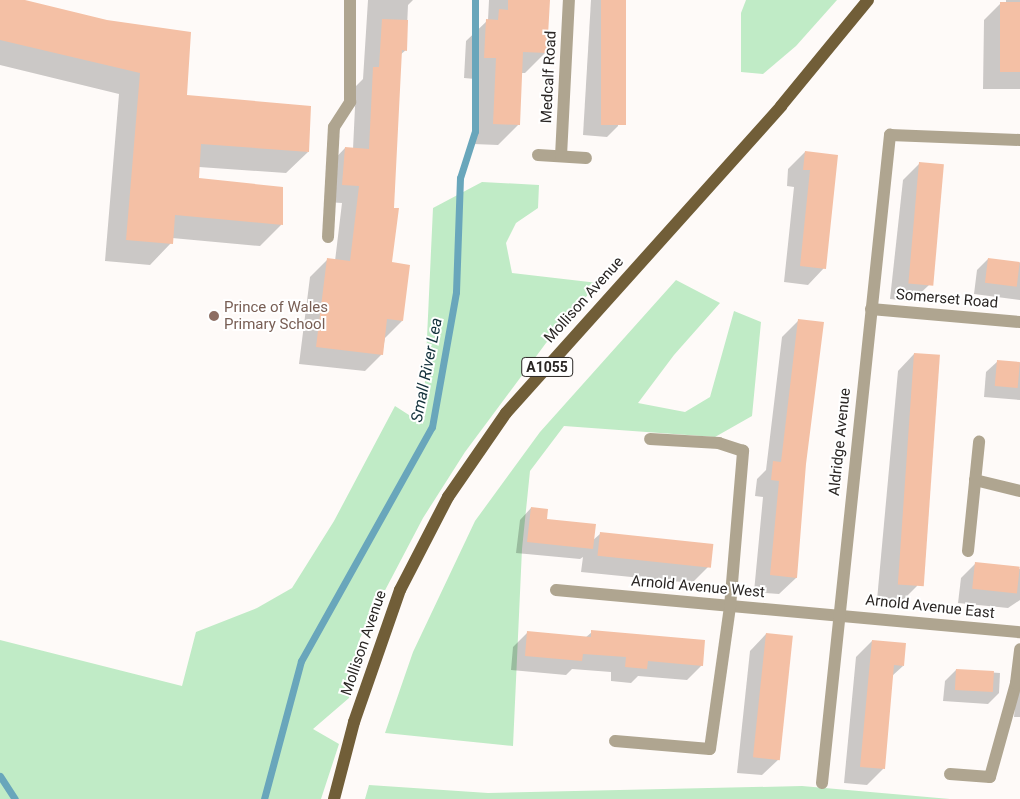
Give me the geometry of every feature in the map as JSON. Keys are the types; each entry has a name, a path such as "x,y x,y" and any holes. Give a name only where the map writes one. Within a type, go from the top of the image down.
{"main road":[{"name":"Mollison Avenue","path":"334,799 354,722 400,590 448,497 506,413 781,106 868,0"}],"street":[{"path":"328,236 334,127 350,102 349,0"},
{"name":"Medcalf Road","path":"561,156 569,0"},
{"name":"Aldridge Avenue","path":"822,783 837,615 890,135 1020,140"},
{"path":"538,155 586,158"},
{"name":"Somerset Road","path":"872,309 1020,322"},
{"path":"615,741 710,749 730,608 743,451 719,443 650,439"},
{"path":"968,551 979,442"},
{"path":"975,480 1020,491"},
{"name":"Arnold Avenue West","path":"556,590 730,608 837,615"},
{"name":"Arnold Avenue East","path":"837,615 1020,632"},
{"path":"950,774 990,777 1016,683 1020,649"}],"green space":[{"path":"746,0 837,0 796,46 763,74 741,72 741,13"},
{"path":"482,182 539,185 538,208 516,223 506,243 512,273 598,283 546,343 465,452 423,518 360,638 349,698 313,729 339,744 321,799 0,799 0,640 182,686 196,632 257,608 292,588 334,521 395,406 423,424 433,208"},
{"path":"676,280 720,303 674,355 638,403 685,412 710,397 734,311 761,322 752,416 715,437 564,426 530,471 522,549 513,746 385,733 413,652 475,521 540,432"},
{"path":"369,785 488,793 802,786 950,799 365,799"}],"building":[{"path":"0,0 25,0 107,20 191,32 187,95 311,106 309,152 201,144 199,178 283,187 283,225 175,215 173,244 126,240 140,73 0,40"},
{"path":"508,0 550,0 547,53 523,52 520,125 493,124 496,58 484,58 486,19 498,20 499,9 508,10"},
{"path":"601,0 626,0 626,125 601,125"},
{"path":"1000,2 1020,2 1020,72 1000,72"},
{"path":"382,19 408,20 407,51 402,50 394,208 399,208 392,262 410,265 403,321 387,319 383,355 316,347 327,258 350,261 359,186 342,185 345,147 369,149 373,67 379,67"},
{"path":"805,151 838,155 826,269 800,266 810,170 803,170"},
{"path":"919,162 944,164 933,286 908,284"},
{"path":"988,258 1020,262 1017,287 985,283"},
{"path":"798,319 824,322 806,464 797,578 770,575 779,481 771,480 773,461 781,462"},
{"path":"914,353 940,355 924,586 898,584"},
{"path":"997,360 1020,362 1018,388 995,386"},
{"path":"531,507 548,509 547,519 596,524 593,549 527,542"},
{"path":"600,532 713,544 711,568 597,556"},
{"path":"975,562 1020,567 1017,594 972,589"},
{"path":"591,630 705,640 703,666 648,661 647,669 625,667 626,657 583,654 582,661 525,656 527,631 591,637"},
{"path":"766,633 793,636 780,760 753,757"},
{"path":"872,640 906,643 904,666 894,665 885,769 860,767"},
{"path":"956,669 994,671 993,692 955,690"}],"waterway":[{"name":"Small River Lea","path":"264,799 301,661 432,427 456,292 460,178 475,131 475,0"},
{"path":"0,776 15,799"}],"place":[{"name":"Prince of Wales Primary School","path":"214,316"}]}
